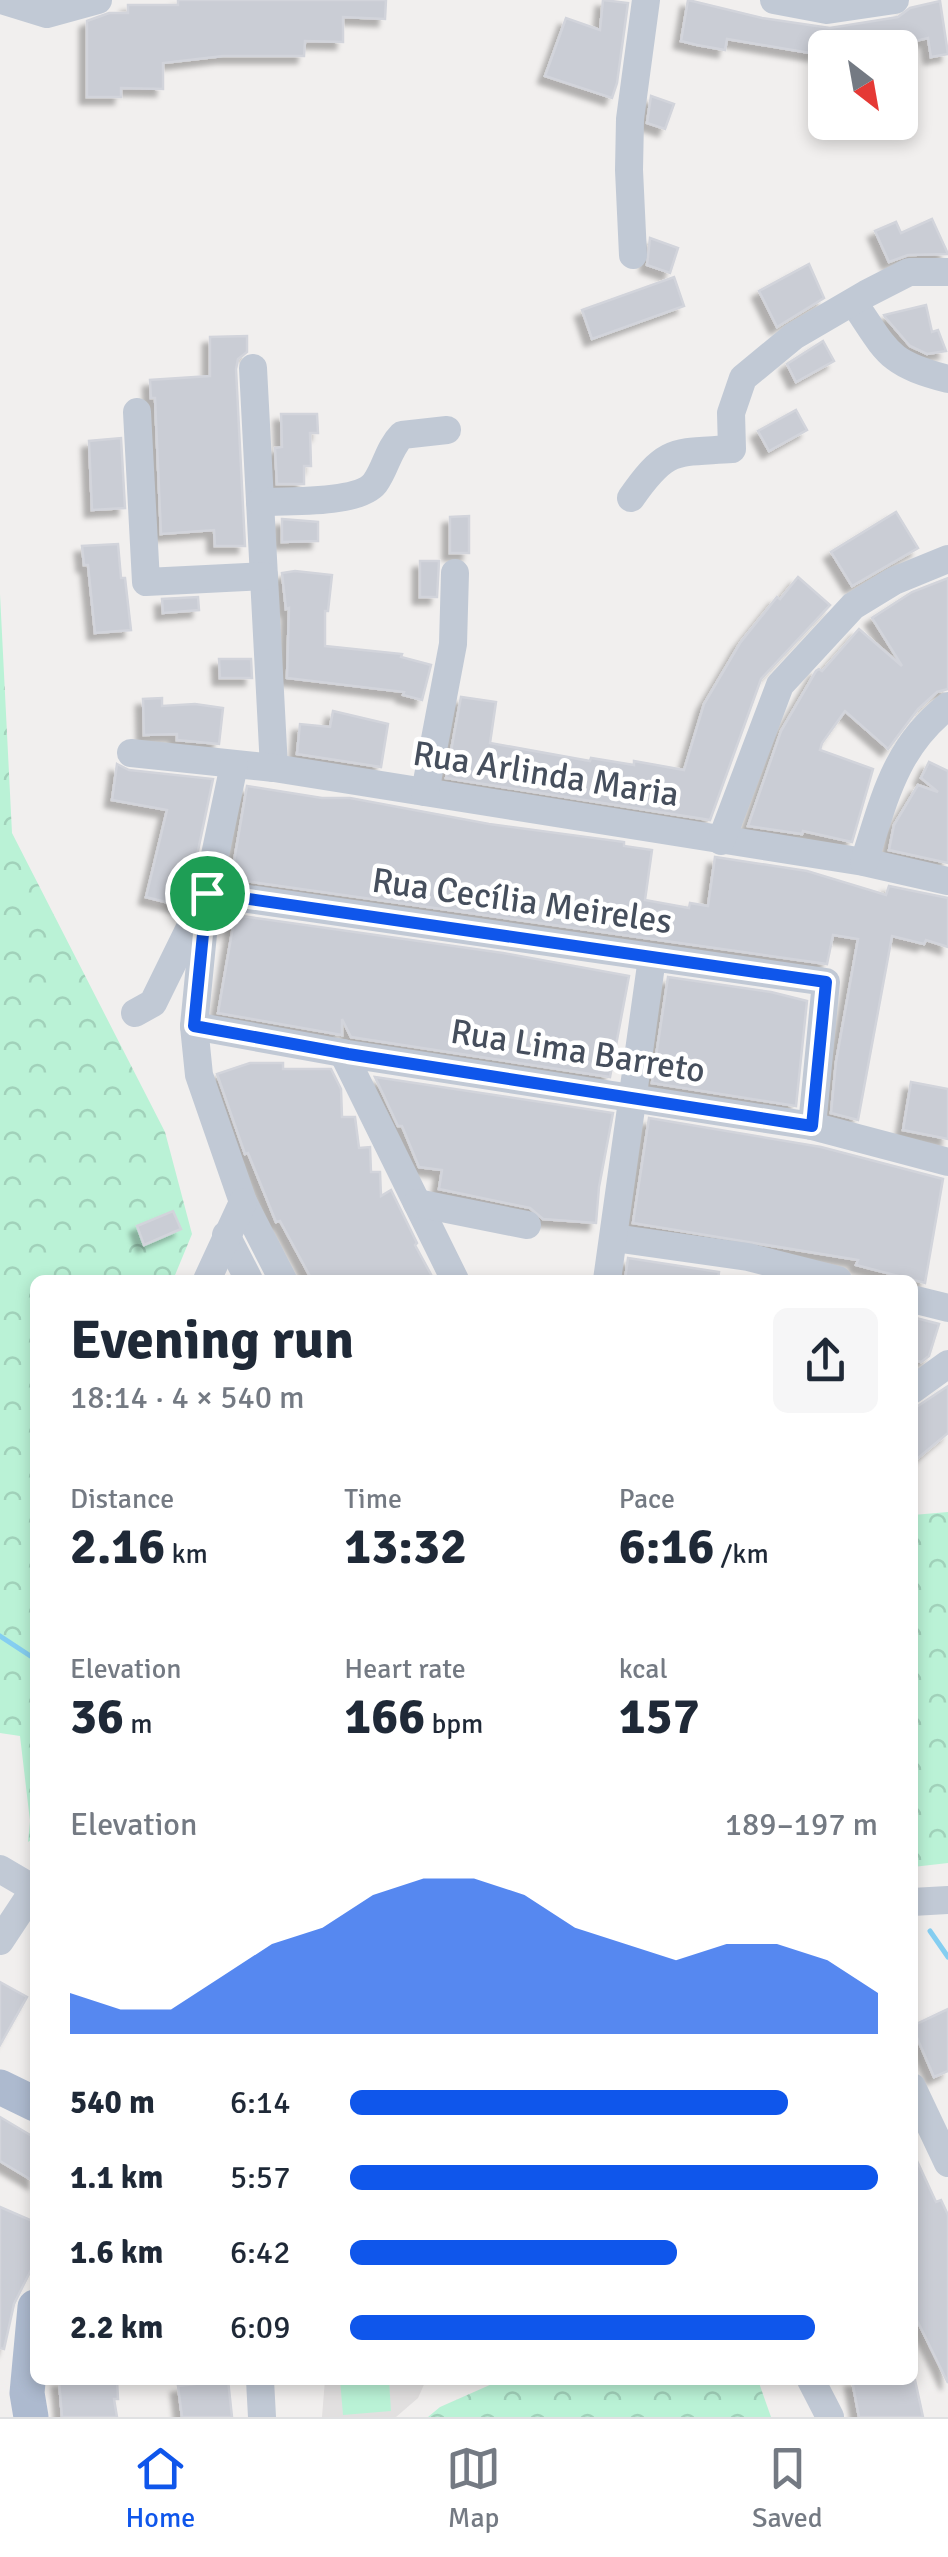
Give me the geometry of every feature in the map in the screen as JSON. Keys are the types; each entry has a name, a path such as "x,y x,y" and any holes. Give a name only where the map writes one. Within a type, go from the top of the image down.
{"main road":[{"path":"0,2086 30,2101"},
{"path":"30,2361 27,2393 31,2417"}],"street":[{"path":"1,0 48,14 98,0"},
{"path":"633,256 630,120 646,0"},
{"path":"774,0 828,10 895,0"},
{"path":"632,498 646,476 676,452 732,449 730,413 743,378 794,336 910,272 948,272"},
{"path":"854,304 895,360 910,369 948,379"},
{"path":"253,368 274,768"},
{"path":"137,412 146,582 264,576"},
{"path":"260,502 360,494 377,480 388,453 402,435 447,430"},
{"path":"721,841 780,685 853,606 894,581 948,559"},
{"path":"424,792 453,644 454,573"},
{"path":"864,862 894,771 914,738 948,706"},
{"name":"Rua Arlinda Maria","path":"131,753 274,768 864,862 948,882"},
{"path":"234,765 207,893 194,1026 200,1074 243,1202 280,1275"},
{"path":"135,1013 153,1002 207,893"},
{"name":"Rua Cecília Meireles","path":"207,893 826,982 812,1126"},
{"path":"608,1275 652,958"},
{"name":"Rua Lima Barreto","path":"194,1026 812,1126 948,1162"},
{"path":"343,1053 453,1275"},
{"path":"209,1275 243,1202"},
{"path":"417,1203 527,1225"},
{"path":"226,1235 246,1275"},
{"path":"614,1238 746,1268 800,1275"},
{"path":"918,1300 948,1308"},
{"path":"918,1386 948,1364"},
{"path":"0,1869 30,1886"},
{"path":"0,1941 30,1894"},
{"path":"918,1902 948,1900"},
{"path":"918,2100 948,2163"},
{"path":"260,2385 262,2417"},
{"path":"814,2385 830,2417"}],"shaded area":[{"path":"325,2385 424,2385 418,2398 396,2417 322,2417"}],"green space":[{"path":"0,594 12,833 165,1132 192,1234 175,1275 30,1275 30,1821 20,1736 0,1733"},
{"path":"948,1512 948,1863 918,1866 918,1515"},
{"path":"340,2385 389,2385 391,2411 343,2415"},
{"path":"490,2385 760,2385 771,2417 428,2417 440,2407"}],"building":[{"path":"178,0 386,0 385,19 343,17 343,42 305,41 304,56 223,56 163,63 163,89 121,88 121,97 87,97 87,21 109,13 128,13 128,5 178,5"},
{"path":"603,0 628,3 612,98 545,76 566,18 600,30"},
{"path":"688,0 762,18 830,28 898,17 910,8 940,1 948,54 931,57 928,38 918,40 918,30 808,30 808,53 727,39 725,50 681,41"},
{"path":"651,96 674,104 665,129 647,123"},
{"path":"932,219 948,254 908,255 889,262 875,231 896,222 901,233"},
{"path":"650,238 678,248 670,273 647,265"},
{"path":"809,264 824,298 777,327 759,291"},
{"path":"674,277 684,306 592,339 582,310"},
{"path":"926,305 932,332 938,330 946,351 927,354 910,346 884,315"},
{"path":"247,336 247,352 238,359 236,369 245,546 215,546 214,530 161,534 155,398 151,398 150,380 210,376 210,337"},
{"path":"823,341 834,361 796,382 787,364"},
{"path":"796,410 807,430 769,451 758,431"},
{"path":"281,414 317,414 318,433 310,433 311,466 304,466 304,484 277,484 275,448 282,447"},
{"path":"121,438 125,508 92,510 89,441"},
{"path":"896,512 918,548 852,586 831,552"},
{"path":"469,516 469,553 450,553 450,517"},
{"path":"282,519 318,522 318,541 282,542"},
{"path":"118,544 131,630 95,633 88,565 84,565 82,546"},
{"path":"420,561 439,561 437,597 420,597"},
{"path":"282,573 332,575 325,611 325,646 402,654 401,657 431,665 422,700 403,695 404,692 287,678 289,608 286,609"},
{"path":"798,577 830,605 761,679 710,820 446,778 461,697 496,702 490,743 590,761 591,758 634,765 634,761 684,770 704,704 740,643"},
{"path":"948,578 948,689 937,692 918,709 888,749 845,711 822,743 820,750 873,769 852,842 803,831 802,834 748,826 781,731 816,671 822,671 859,629 902,666 872,618 912,592"},
{"path":"198,597 199,610 163,613 162,599"},
{"path":"219,659 251,659 252,678 220,678"},
{"path":"162,698 162,706 195,704 223,708 219,744 177,740 177,734 144,735 143,699"},
{"path":"333,711 388,724 381,767 297,754 300,724 330,727"},
{"path":"929,762 948,771 948,863 889,850 894,825 918,785 938,792 921,778"},
{"path":"117,764 129,770 213,779 195,865 192,864 181,906 146,897 167,810 112,800"},
{"path":"247,786 322,798 350,798 489,824 624,842 624,846 652,850 645,900 689,908 690,903 708,906 715,857 807,871 886,895 889,886 948,898 948,947 892,936 858,1120 831,1113 858,939 833,935 827,964 231,879"},
{"path":"235,915 503,953 629,976 610,1077 351,1037 342,1019 342,1035 218,1013"},
{"path":"668,977 807,1001 796,1106 652,1083"},
{"path":"250,1063 283,1063 283,1069 331,1069 341,1089 342,1117 355,1117 359,1148 370,1147 371,1172 380,1172 381,1196 391,1190 431,1275 309,1275 280,1221 276,1222 248,1153 245,1154 217,1074"},
{"path":"375,1077 613,1113 596,1223 543,1219 530,1208 439,1189 442,1170 419,1167"},
{"path":"911,1082 948,1089 948,1139 903,1130"},
{"path":"649,1118 821,1147 943,1179 925,1283 918,1281 918,1275 894,1275 856,1265 858,1260 633,1223"},
{"path":"173,1211 181,1229 144,1245 137,1226"},
{"path":"628,1258 719,1272 719,1275 626,1275"},
{"path":"918,1319 939,1324 929,1356 921,1362"},
{"path":"948,1386 948,1433 918,1458 918,1406"},
{"path":"0,1982 27,1997 0,2045"},
{"path":"948,2009 948,2071 934,2077 918,2040 918,2023"},
{"path":"0,2117 30,2135 30,2179 0,2161"},
{"path":"918,2163 936,2202 941,2200 948,2215 948,2383 918,2322"},
{"path":"0,2207 30,2220 30,2272 14,2304 4,2349 0,2348"},
{"path":"59,2385 117,2385 118,2399 114,2399 117,2417 62,2417"},
{"path":"229,2385 232,2417 182,2417 178,2386"},
{"path":"853,2385 916,2385 923,2417 859,2417"}],"waterway":[{"path":"0,1636 30,1656"},
{"path":"930,1931 948,1957"}],"route":[{"path":"207,893 826,982 812,1126 348,1054 194,1026 207,893"}]}
